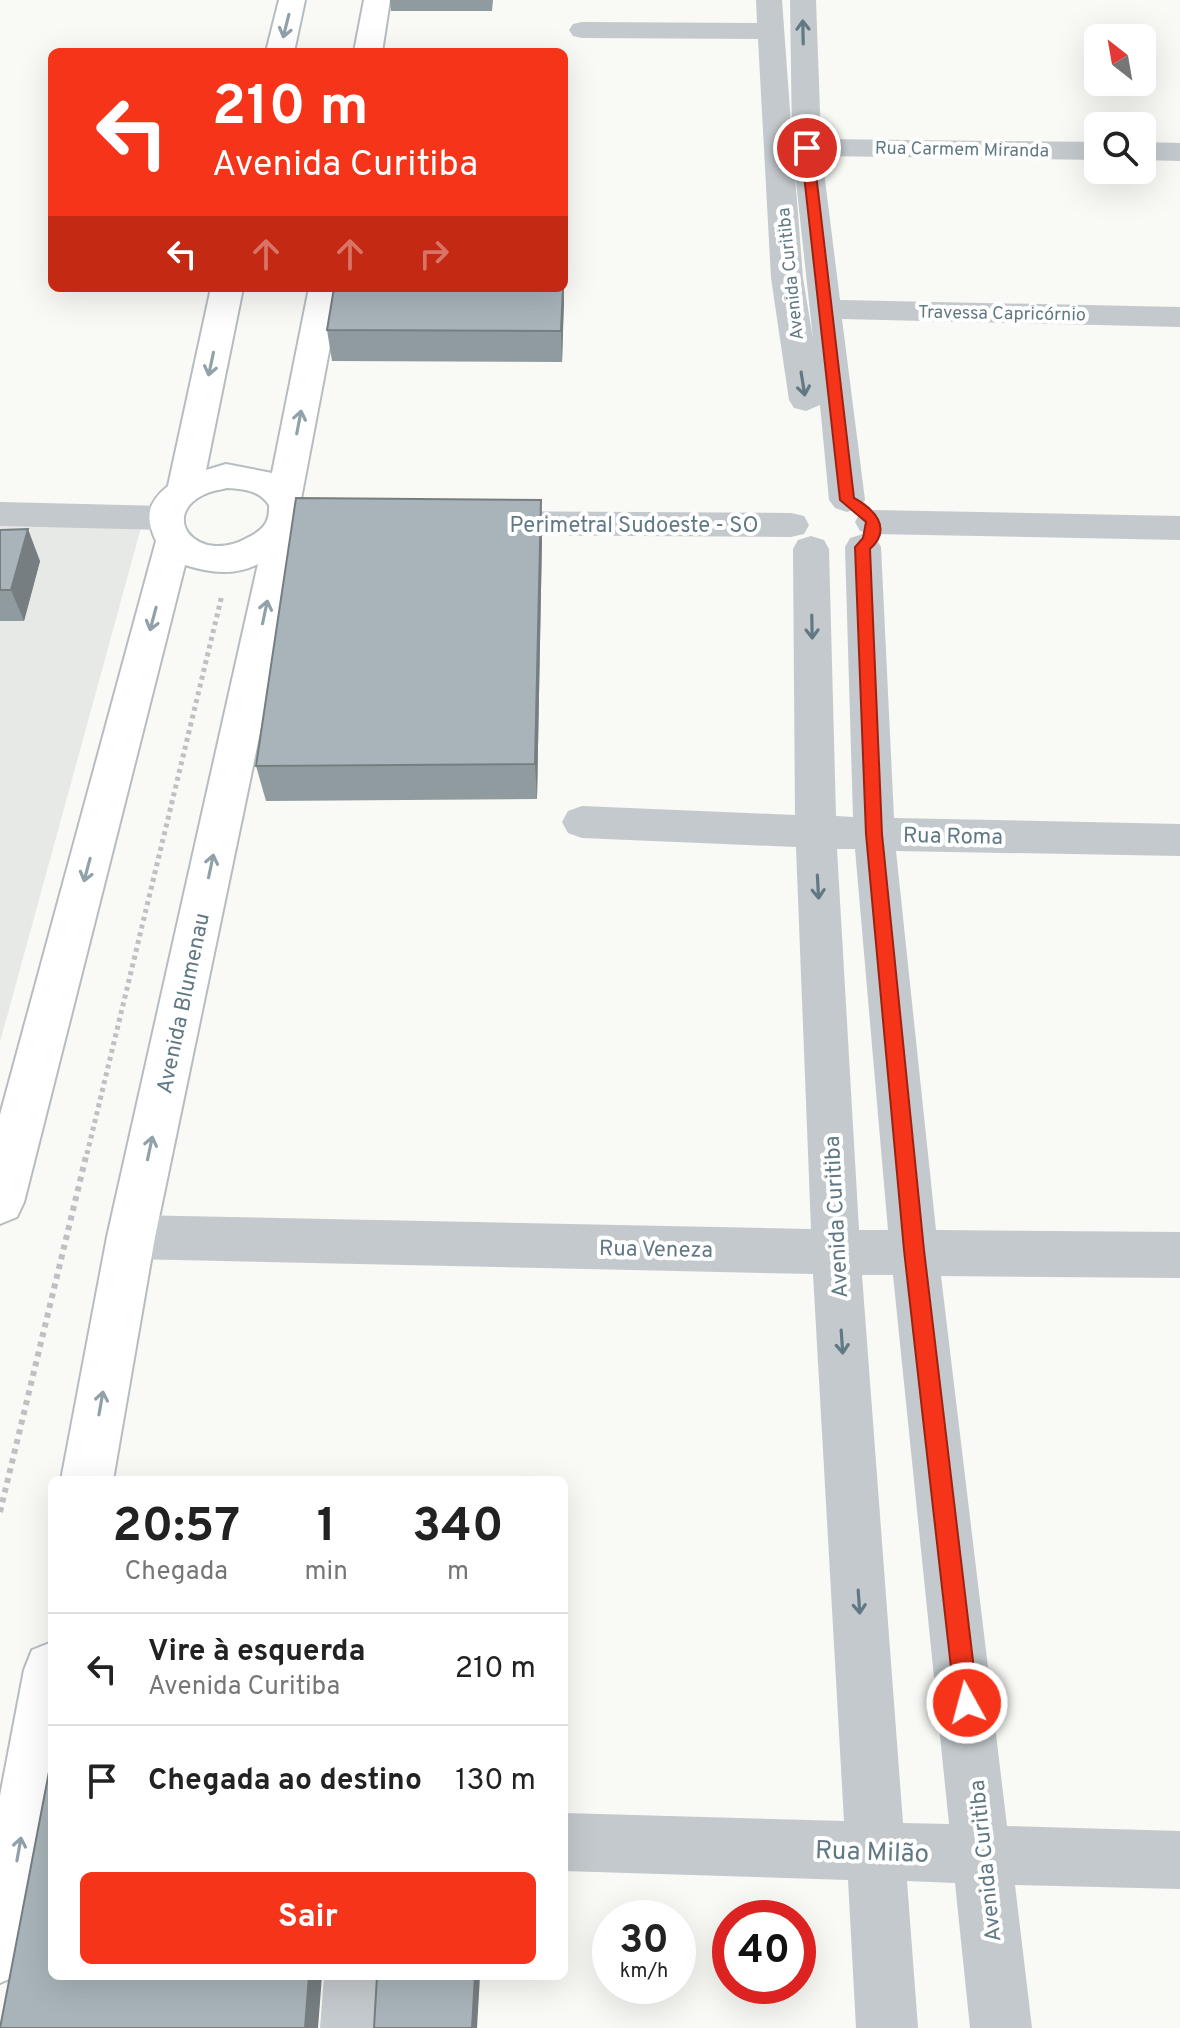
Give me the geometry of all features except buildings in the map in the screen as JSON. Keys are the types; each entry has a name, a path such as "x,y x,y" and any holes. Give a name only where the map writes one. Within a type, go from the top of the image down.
{"main road":[{"path":"281,48 292,0"},
{"path":"369,48 377,0"},
{"path":"185,490 226,292"},
{"name":"Avenida Blumenau","path":"88,1476 131,1237 293,517 324,292"},
{"path":"0,1202 11,1116 169,531 168,508 185,490 211,478 255,478 267,483 293,517 263,548 231,559 198,557 169,531"},
{"path":"0,1953 48,1692"}],"street":[{"name":"Avenida Curitiba","path":"769,0 773,75 793,147 824,309 851,517 874,834 914,1250 1001,2028"},
{"name":"Avenida Curitiba","path":"803,0 804,74 793,147 787,278 851,517"},
{"path":"582,30 771,31"},
{"path":"773,75 804,74"},
{"name":"Rua Carmem Miranda","path":"793,147 1084,151"},
{"path":"1156,151 1180,152"},
{"name":"Travessa Capricórnio","path":"824,309 1180,317"},
{"path":"801,537 799,507 851,517 1180,528"},
{"path":"0,514 169,531"},
{"name":"Perimetral Sudoeste - SO","path":"444,522 801,537 838,555 851,517"},
{"name":"Avenida Curitiba","path":"801,537 836,1252 887,2028"},
{"name":"Rua Roma","path":"582,822 874,834 1180,840"},
{"name":"Rua Veneza","path":"131,1237 836,1252 914,1250 1180,1255"},
{"name":"Rua Milão","path":"568,1842 1180,1860"},
{"path":"351,2028 354,1980"}],"path":[{"path":"0,1512 231,559"}],"shaded area":[{"path":"0,522 142,524 0,1042"}],"route":[{"path":"807,148 847,500 868,513 874,531 863,547 874,834 914,1250 967,1703"}]}
